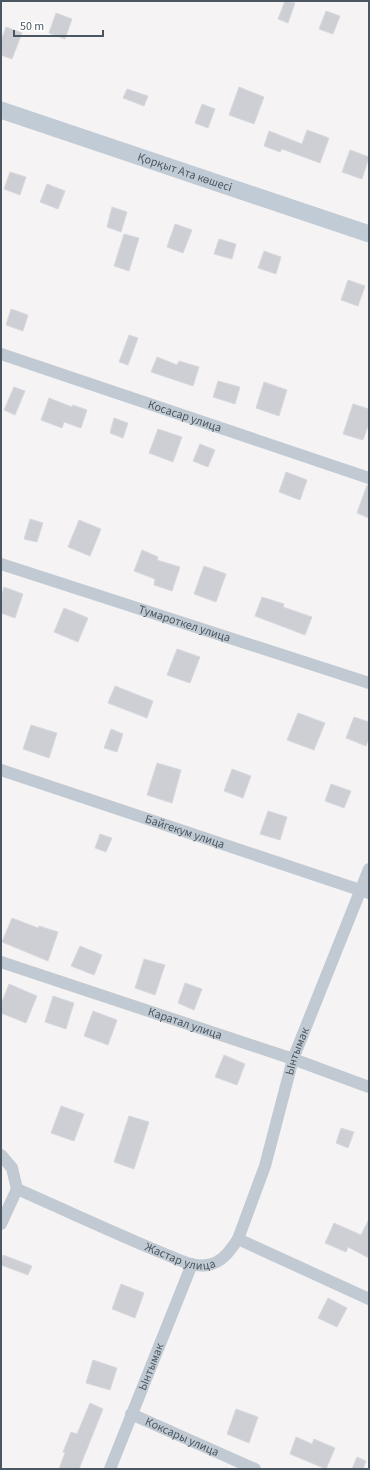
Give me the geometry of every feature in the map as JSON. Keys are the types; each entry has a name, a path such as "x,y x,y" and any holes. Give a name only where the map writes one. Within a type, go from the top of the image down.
{"main road":[{"name":"Қорқыт Ата көшесі","path":"1,110 369,234"}],"street":[{"name":"Косасар улица","path":"1,354 369,478"},
{"name":"Тумароткел улица","path":"1,564 369,683"},
{"name":"Байгекум улица","path":"1,770 365,891"},
{"name":"Ынтымак","path":"238,1239 265,1166 293,1059 365,891 369,869"},
{"name":"Каратал улица","path":"1,962 293,1059 369,1087"},
{"path":"1,1155 12,1168 17,1188 1,1224"},
{"name":"Жастар улица","path":"17,1188 136,1242 192,1264 206,1266 218,1262 228,1253 238,1239"},
{"path":"238,1239 369,1299"},
{"name":"Ынтымак","path":"110,1469 192,1264"},
{"name":"Коксары улица","path":"131,1414 255,1469"}],"building":[{"path":"285,1 295,3 288,23 278,19"},
{"path":"326,11 340,16 333,34 319,29"},
{"path":"56,13 72,19 65,39 49,33"},
{"path":"6,27 22,33 12,59 1,55 1,41"},
{"path":"239,87 264,97 254,124 229,115"},
{"path":"127,89 148,96 144,106 123,98"},
{"path":"202,104 215,109 208,128 195,123"},
{"path":"307,130 329,138 320,163 282,149 280,152 264,146 269,131 302,144"},
{"path":"350,150 369,157 362,179 342,172"},
{"path":"10,172 26,177 20,195 4,189"},
{"path":"47,184 65,191 58,209 40,202"},
{"path":"112,207 127,212 121,232 107,227"},
{"path":"175,224 192,230 183,253 167,247"},
{"path":"124,234 139,238 129,271 114,266"},
{"path":"219,239 236,244 232,259 214,254"},
{"path":"264,251 281,257 276,274 258,268"},
{"path":"348,280 365,286 358,306 341,300"},
{"path":"11,309 28,315 23,331 6,325"},
{"path":"129,335 138,338 128,365 119,362"},
{"path":"157,357 177,365 179,361 199,367 193,386 151,372"},
{"path":"218,381 240,387 235,404 213,397"},
{"path":"264,382 287,390 279,416 256,408"},
{"path":"14,387 25,391 15,415 4,410"},
{"path":"49,398 72,407 73,405 87,410 81,428 64,422 62,428 41,420"},
{"path":"353,404 369,409 369,423 363,440 343,434"},
{"path":"114,418 128,423 123,438 110,433"},
{"path":"158,429 182,437 173,462 149,453"},
{"path":"200,444 215,450 208,467 193,461"},
{"path":"286,472 307,480 300,500 279,492"},
{"path":"367,485 369,485 369,518 357,513"},
{"path":"30,519 43,523 37,542 24,539"},
{"path":"79,520 101,529 90,556 68,547"},
{"path":"142,550 158,557 157,560 180,567 172,591 154,585 155,579 134,571"},
{"path":"204,566 226,574 216,602 194,594"},
{"path":"4,587 23,594 15,618 1,613 1,597"},
{"path":"262,597 284,604 283,607 312,617 305,635 255,616"},
{"path":"64,608 88,618 78,642 54,632"},
{"path":"177,649 200,657 190,683 167,675"},
{"path":"115,686 153,701 147,718 108,703"},
{"path":"298,713 325,723 314,750 287,740"},
{"path":"354,717 369,722 369,738 366,746 346,738"},
{"path":"31,725 57,733 49,758 23,749"},
{"path":"111,729 123,734 117,752 104,748"},
{"path":"157,763 181,770 172,803 147,795"},
{"path":"232,769 251,776 243,798 224,791"},
{"path":"331,784 351,791 344,808 325,801"},
{"path":"268,811 287,817 280,840 260,834"},
{"path":"100,834 112,838 106,852 95,848"},
{"path":"12,918 38,928 39,926 58,932 48,961 2,942"},
{"path":"80,946 102,955 94,975 71,966"},
{"path":"144,959 165,965 155,995 135,988"},
{"path":"185,983 202,989 194,1010 178,1003"},
{"path":"9,984 37,996 26,1023 1,1013 1,1004"},
{"path":"53,996 74,1003 66,1029 45,1022"},
{"path":"93,1011 117,1020 108,1045 84,1036"},
{"path":"224,1055 245,1064 237,1085 215,1077"},
{"path":"61,1106 84,1114 74,1141 51,1133"},
{"path":"129,1116 149,1122 134,1169 114,1162"},
{"path":"341,1128 354,1132 348,1148 336,1143"},
{"path":"369,1219 369,1258 348,1247 346,1252 325,1243 334,1223 361,1235"},
{"path":"3,1255 32,1266 28,1275 1,1265"},
{"path":"121,1284 144,1293 135,1318 112,1309"},
{"path":"328,1298 347,1308 337,1327 318,1318"},
{"path":"93,1360 117,1368 110,1390 86,1383"},
{"path":"90,1403 103,1409 79,1469 59,1469 65,1453 63,1452 71,1432 77,1434"},
{"path":"236,1409 258,1417 249,1443 227,1434"},
{"path":"296,1437 312,1444 314,1439 335,1448 326,1469 290,1454"},
{"path":"357,1457 366,1461 363,1469 352,1469"}]}
